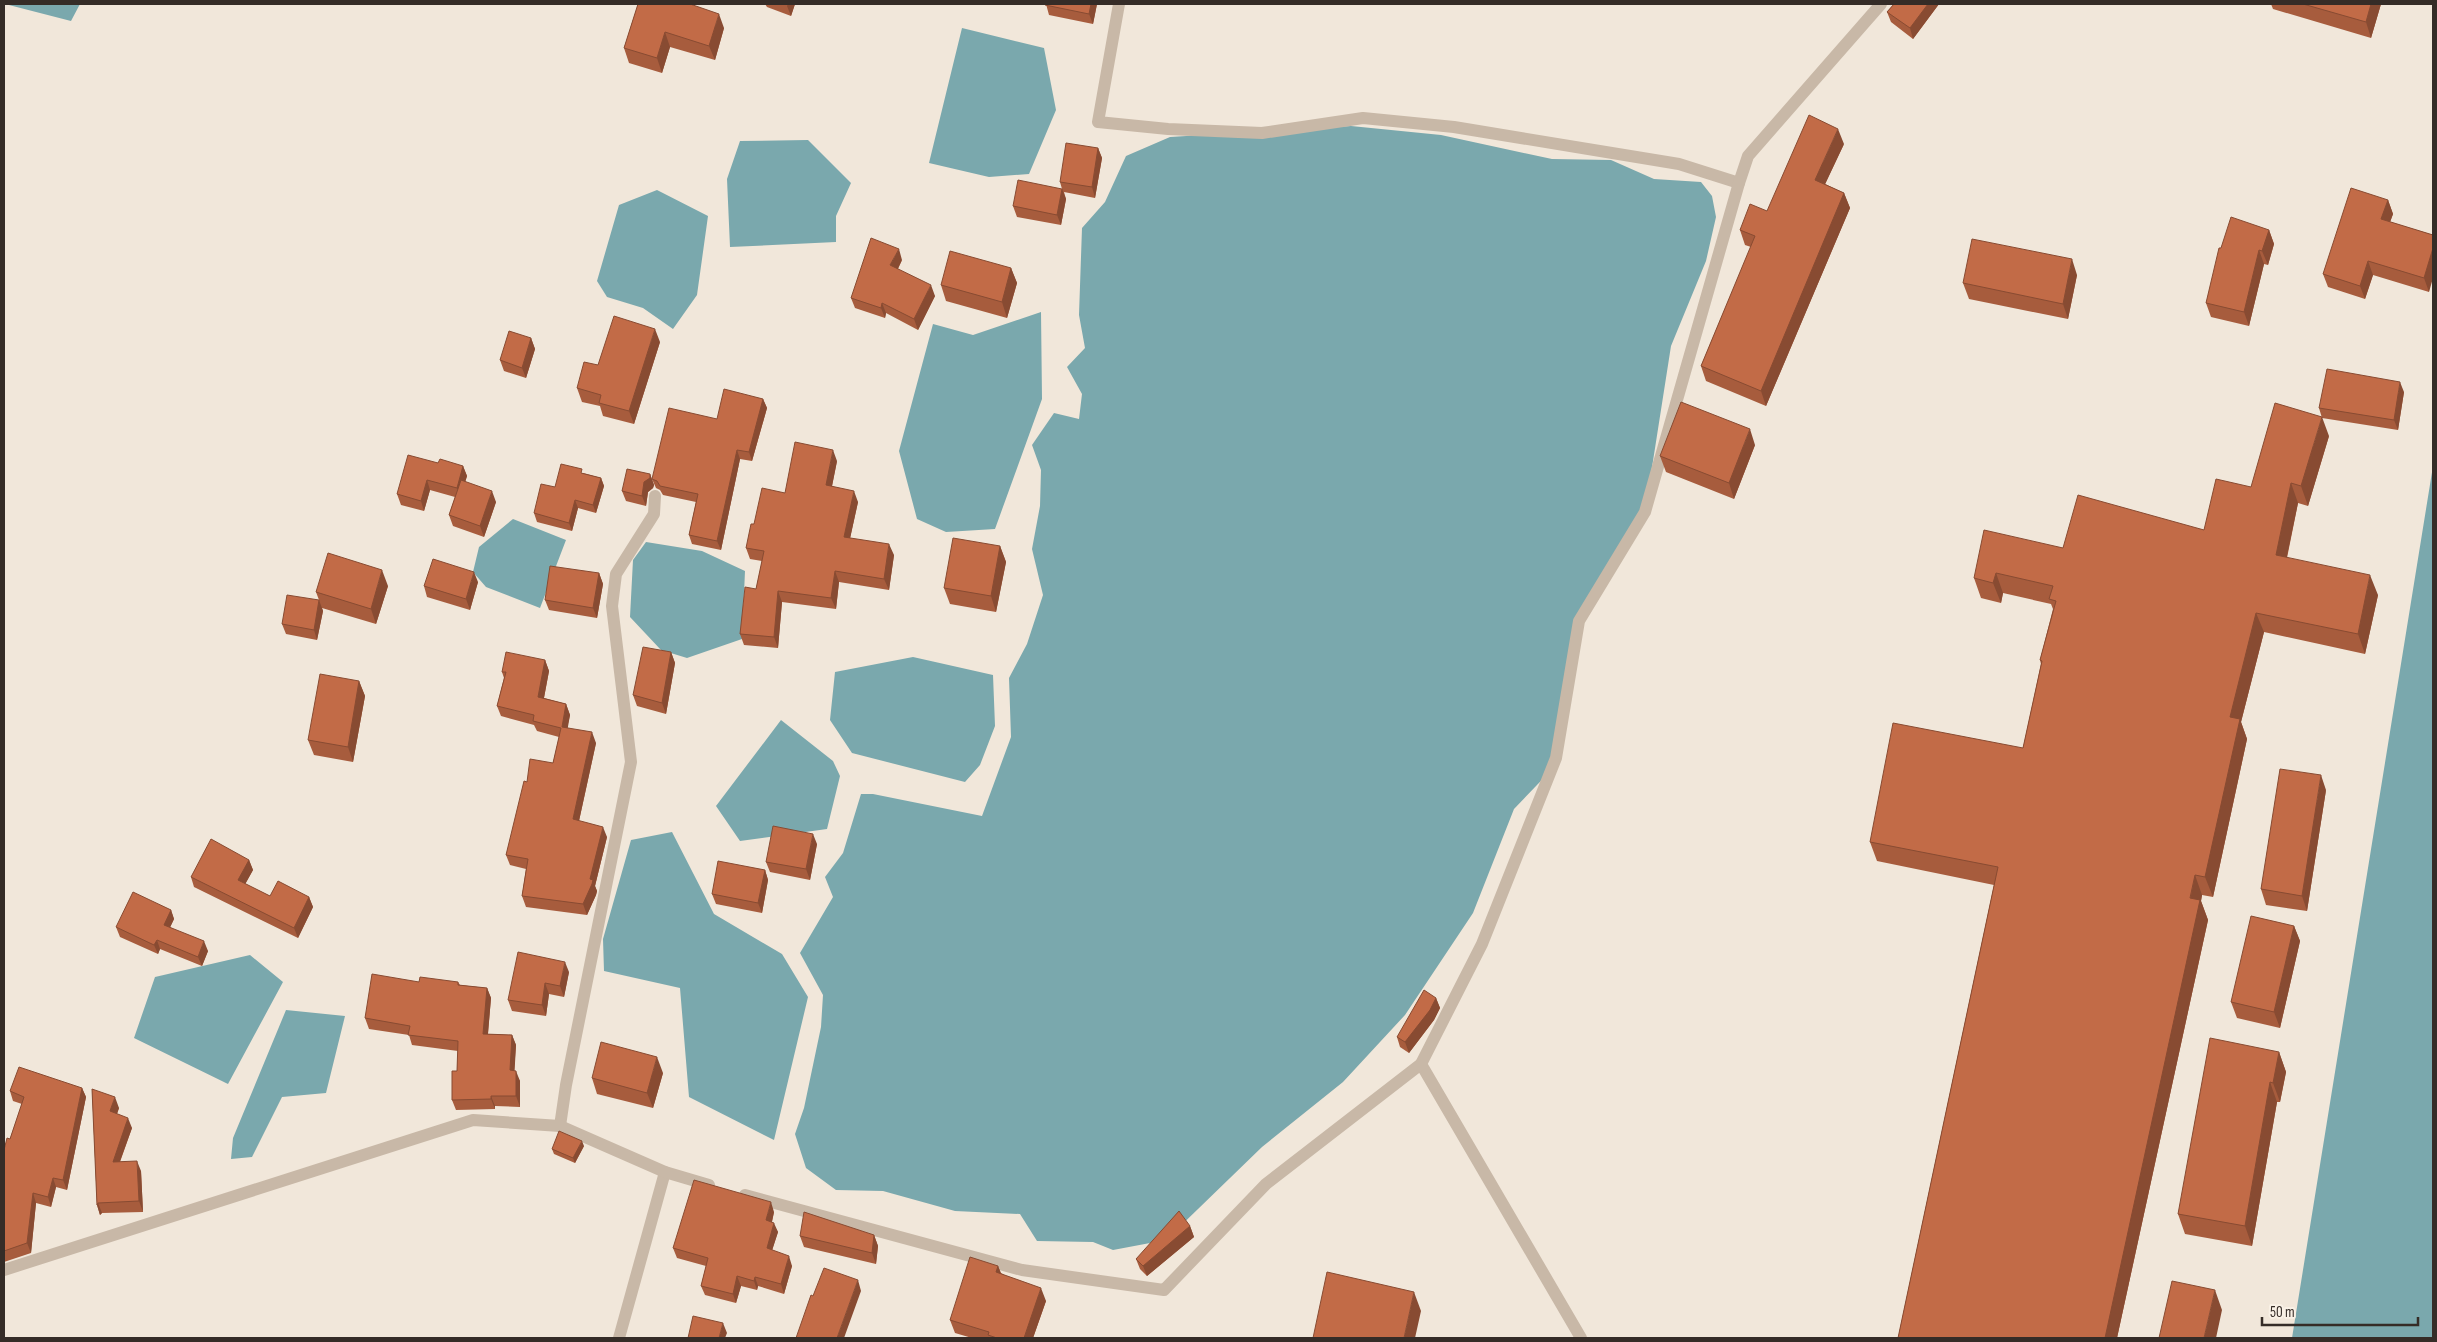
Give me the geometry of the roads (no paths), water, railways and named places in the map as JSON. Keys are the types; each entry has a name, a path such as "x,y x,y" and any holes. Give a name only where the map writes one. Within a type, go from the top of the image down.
{"street":[{"path":"1119,4 1098,122 1168,129 1262,133 1363,118 1454,127 1679,164 1739,183"},
{"path":"4,1270 473,1120 560,1126 665,1172 1022,1270 1164,1290 1266,1184 1421,1064 1482,944 1556,758 1579,621 1645,512 1748,156 1881,4"},
{"path":"560,1126 566,1085 631,762 612,606 616,574 654,514 655,496"},
{"path":"1421,1064 1582,1338"},
{"path":"619,1338 665,1172"}],"water":[{"path":"5,4 80,4 71,21"},
{"path":"962,28 1044,48 1056,110 1029,174 989,177 929,163"},
{"path":"1351,126 1441,135 1552,159 1611,160 1654,179 1701,182 1712,196 1716,217 1706,261 1671,346 1645,512 1573,628 1561,760 1514,809 1473,913 1405,1015 1343,1082 1262,1147 1166,1240 1113,1250 1093,1242 1037,1241 1020,1214 955,1211 883,1191 836,1190 806,1168 795,1134 804,1108 821,1027 823,995 800,953 833,897 825,877 843,853 861,794 873,794 982,816 1011,737 1009,678 1027,644 1043,595 1032,549 1040,506 1041,470 1032,445 1054,413 1079,419 1082,394 1067,367 1085,348 1079,315 1082,228 1105,202 1126,156 1170,137"},
{"path":"808,140 851,183 836,216 836,242 730,247 727,179 740,141"},
{"path":"657,190 708,216 697,295 673,329 643,308 607,297 597,281 619,205"},
{"path":"1041,312 1042,399 995,529 946,532 917,519 899,451 933,324 973,335"},
{"path":"2433,466 2433,1338 2292,1338"},
{"path":"513,519 566,540 540,608 486,587 473,572 479,547"},
{"path":"646,542 702,551 745,571 742,639 687,658 661,650 630,617 633,560"},
{"path":"913,657 993,675 995,726 980,765 965,782 852,753 830,720 835,672"},
{"path":"781,720 833,761 840,776 827,829 740,841 716,806"},
{"path":"672,832 714,914 782,954 808,997 774,1140 689,1097 680,988 604,971 603,939 631,840"},
{"path":"250,955 283,982 228,1084 134,1038 155,977"},
{"path":"286,1010 345,1016 326,1093 282,1097 252,1157 231,1159 233,1138"}]}
